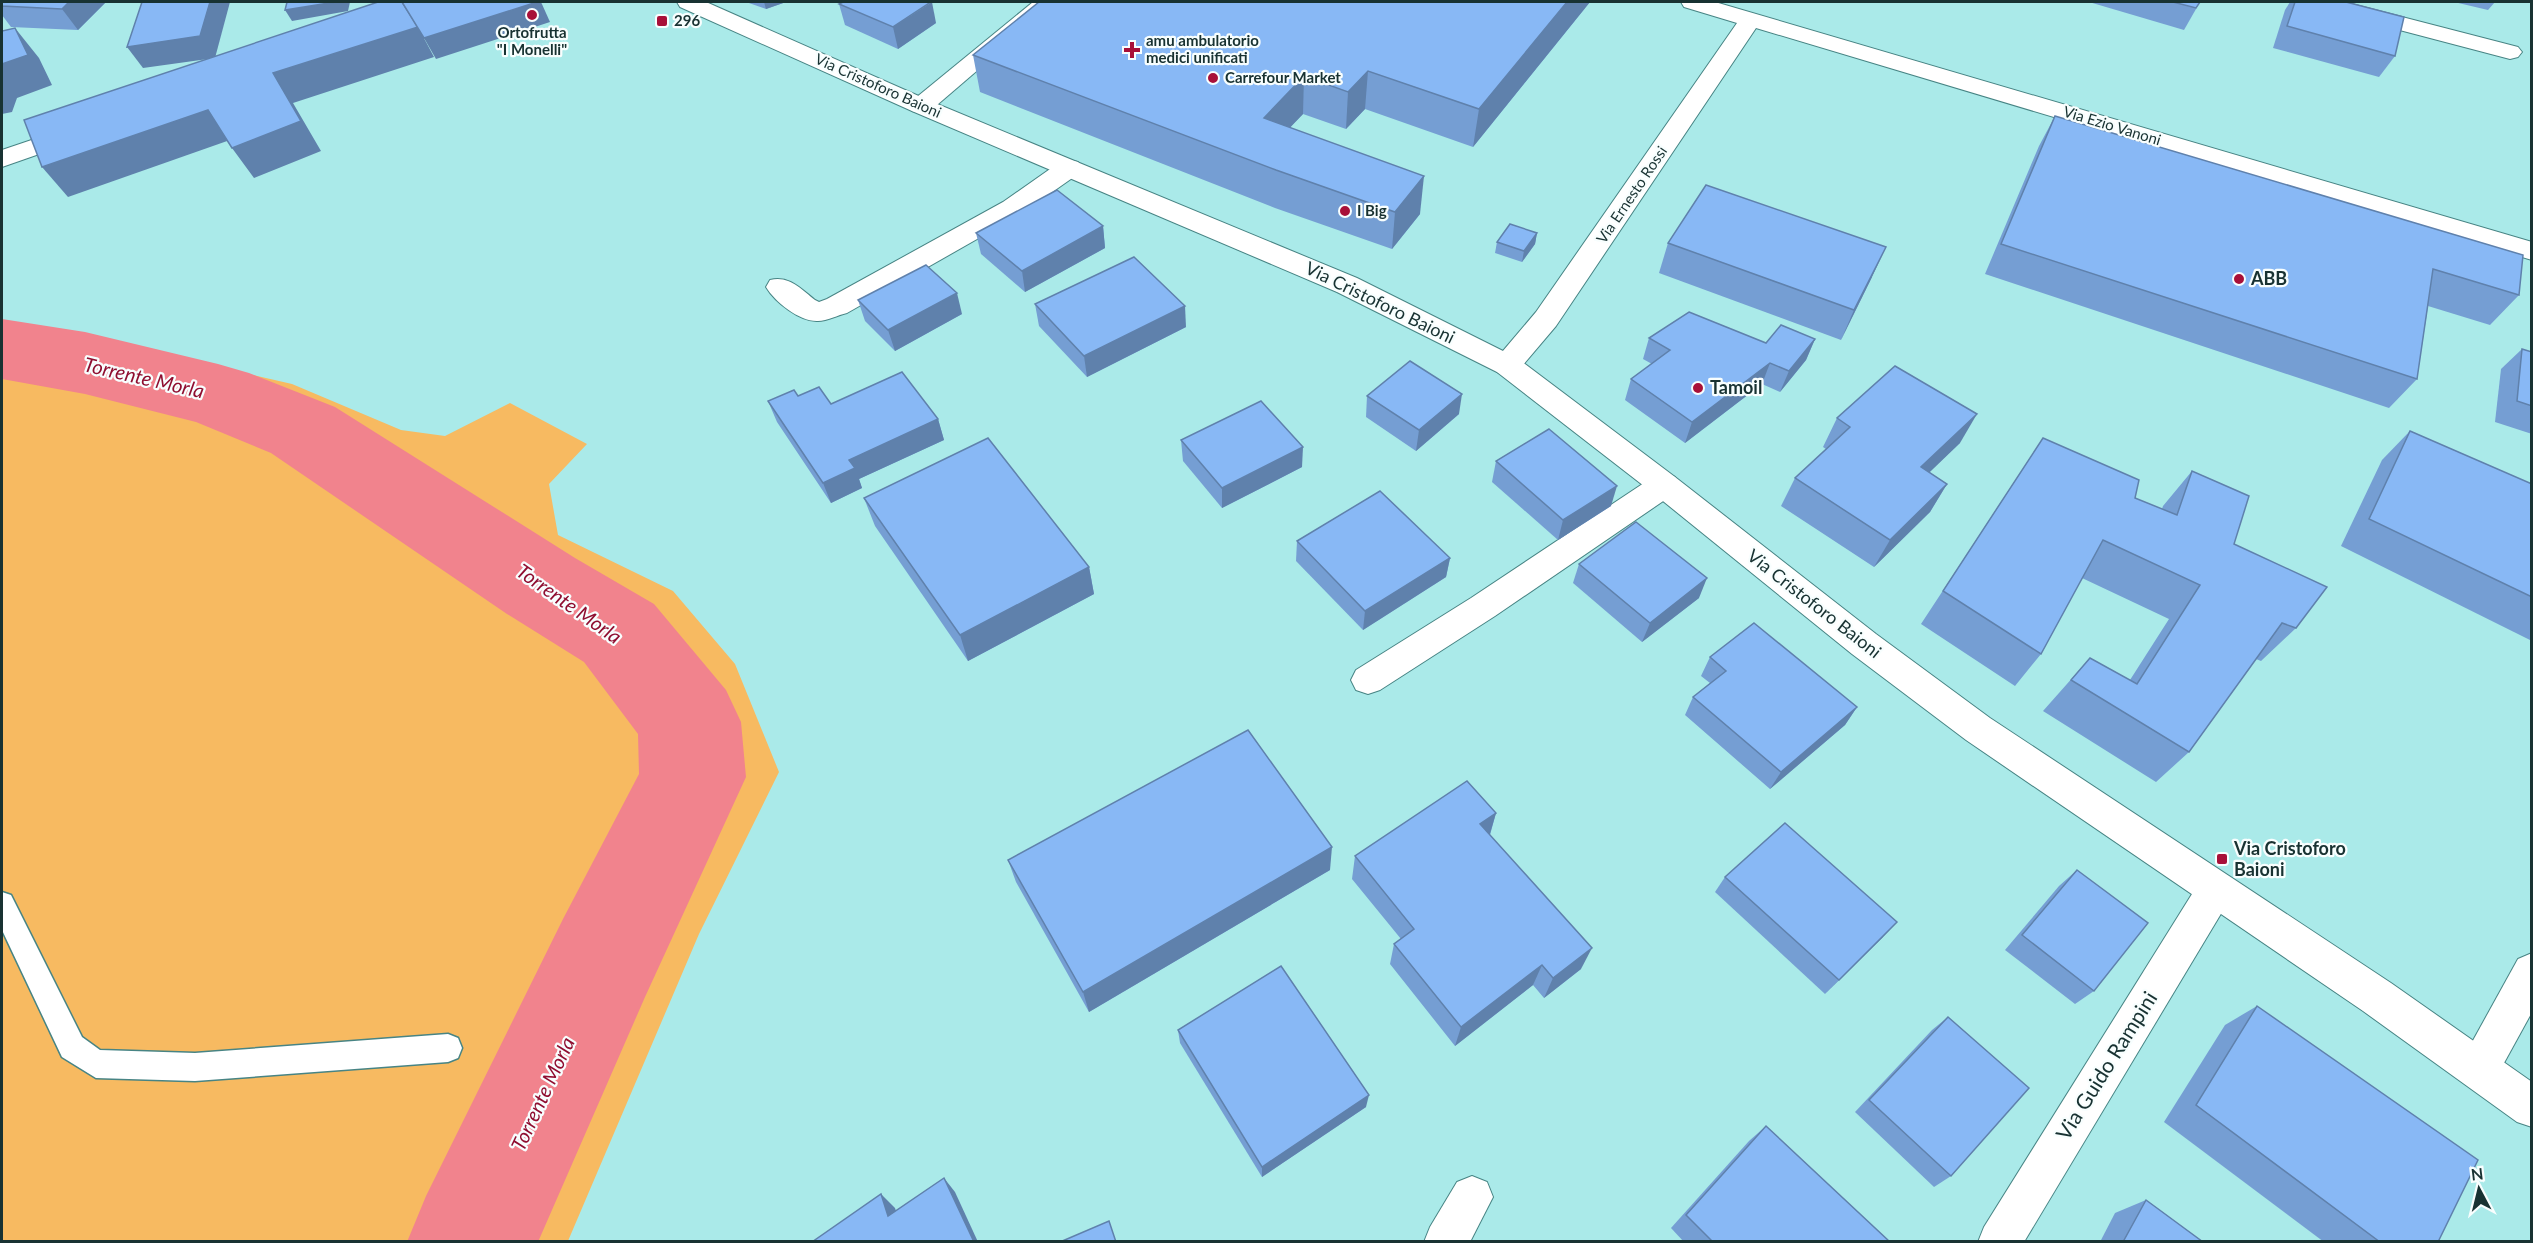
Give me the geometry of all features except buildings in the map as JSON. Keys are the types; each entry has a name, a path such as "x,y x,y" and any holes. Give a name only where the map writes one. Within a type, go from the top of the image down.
{"street":[{"name":"Via Cristoforo Baioni","path":"688,2 921,106 1347,285 1507,365 1664,485 1864,644 1978,729 2377,997 2532,1107"},
{"path":"921,106 1046,2"},
{"name":"Via Ezio Vanoni","path":"1692,2 2532,250"},
{"path":"2320,2 2510,52"},
{"name":"Via Ernesto Rossi","path":"1507,365 1546,319 1750,20"},
{"path":"2,159 102,124"},
{"path":"780,287 805,307 818,312 837,306 1012,208 1069,168"},
{"path":"1368,680 1483,608 1664,485"},
{"name":"Via Guido Rampini","path":"1999,1242 2215,890"},
{"path":"2479,1069 2532,972"},
{"path":"1445,1242 1472,1197"}],"lane":[{"path":"2,904 72,1047 96,1064 195,1067 448,1048"}],"shaded area":[{"path":"125,346 292,384 401,430 445,436 510,403 587,444 549,484 558,535 673,591 735,664 779,772 699,934 568,1241 2,1242 2,368 126,396"}],"waterway":[{"name":"Torrente Morla","path":"2,349 85,363 218,396 303,430 541,586 619,633 689,722 693,777 604,958 472,1242"}],"place":[{"name":"Ortofrutta \"I Monelli\"","path":"532,15"},
{"name":"296","path":"662,21"},
{"name":"amu ambulatorio medici unificati","path":"1132,50"},
{"name":"Carrefour Market","path":"1213,78"},
{"name":"I Big","path":"1345,211"},
{"name":"ABB","path":"2239,279"},
{"name":"Tamoil","path":"1698,388"},
{"name":"Via Cristoforo Baioni","path":"2222,859"}]}
